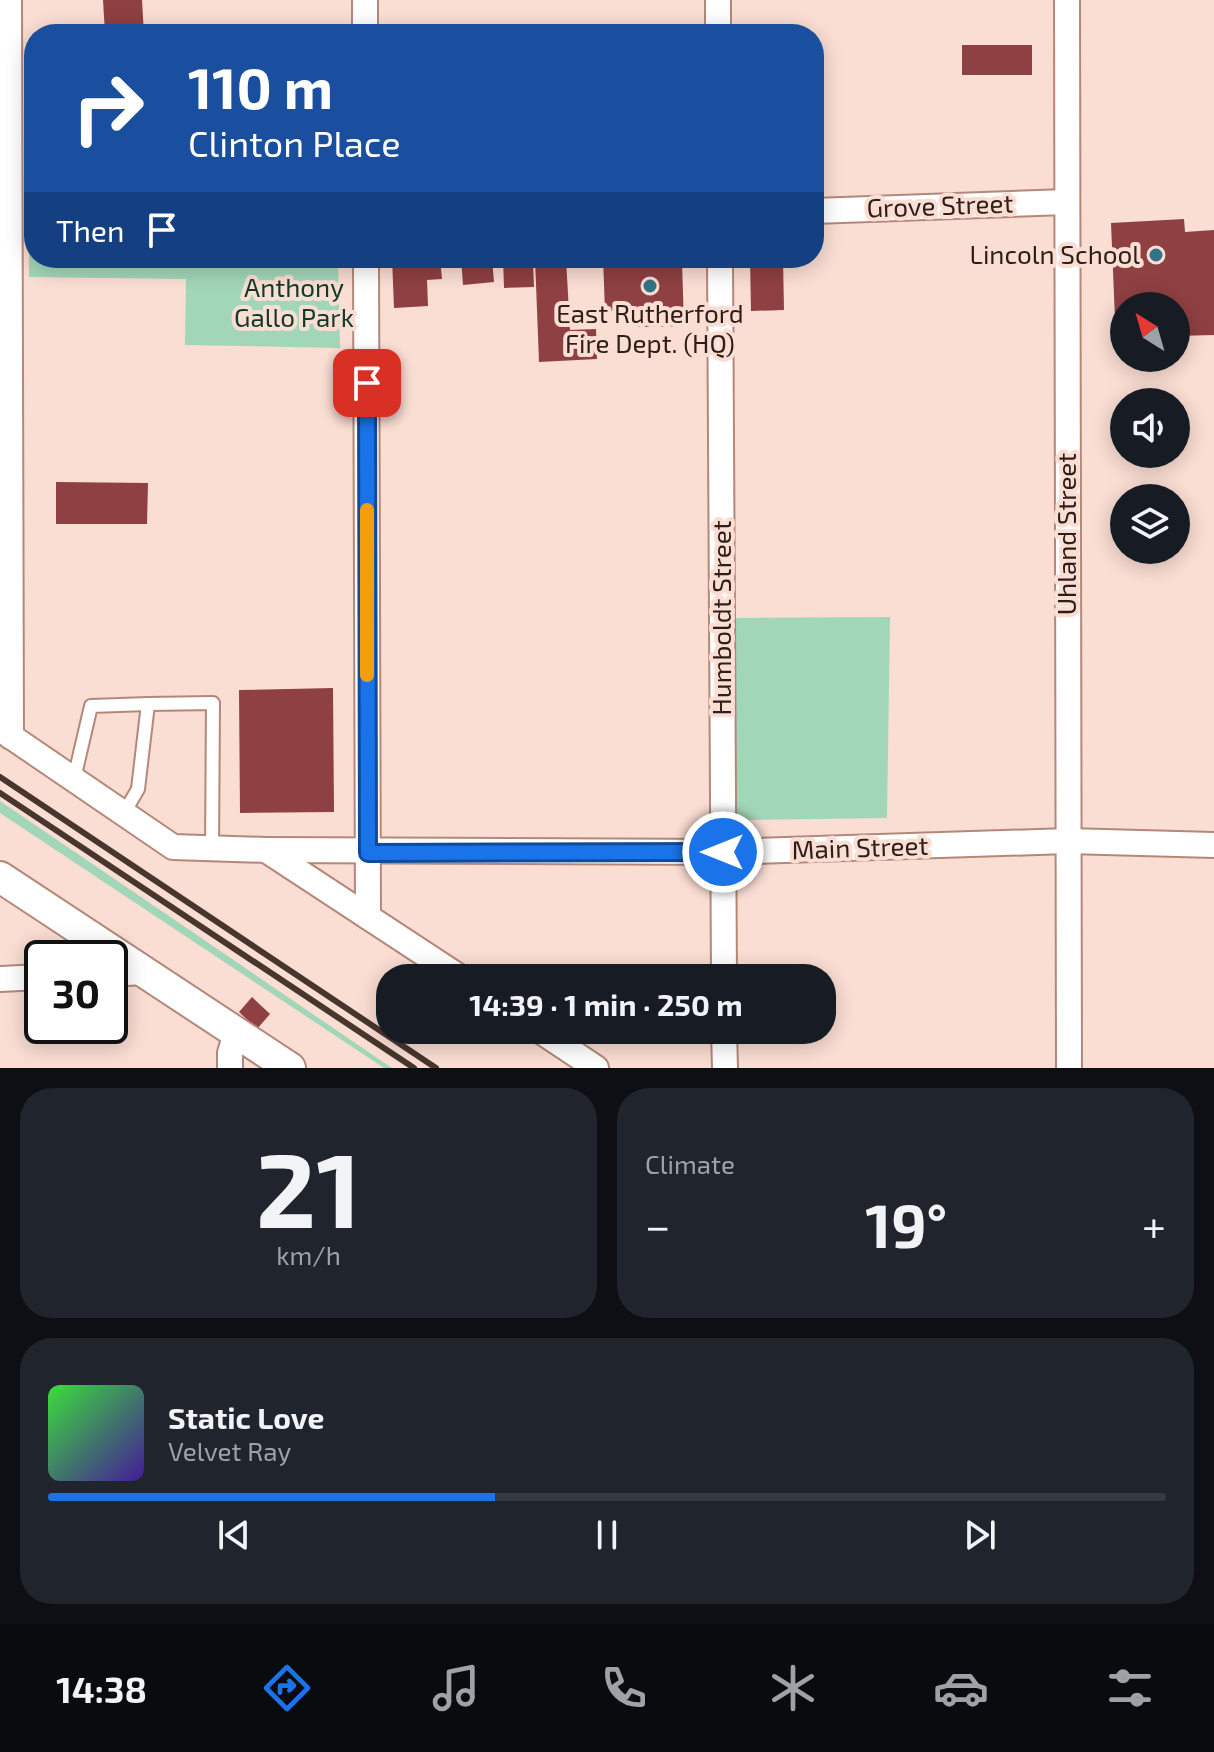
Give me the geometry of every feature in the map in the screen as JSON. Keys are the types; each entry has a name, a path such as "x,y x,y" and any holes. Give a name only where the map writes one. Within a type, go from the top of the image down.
{"street":[{"path":"365,0 365,24"},
{"path":"718,0 718,24"},
{"name":"Uhland Street","path":"1067,0 1069,1068"},
{"path":"6,16 15,225 6,733"},
{"name":"Grove Street","path":"824,211 1067,202"},
{"path":"366,268 368,917"},
{"name":"Humboldt Street","path":"720,268 724,964"},
{"name":"Main Street","path":"6,733 173,847 368,853 723,852 1068,841 1214,845"},
{"path":"266,850 440,964"},
{"path":"0,877 290,1068"},
{"path":"128,973 143,972"},
{"path":"0,979 24,978"},
{"path":"230,1068 230,1053 236,1033"},
{"path":"560,1044 596,1068"},
{"path":"724,1044 725,1068"}],"lane":[{"path":"74,780 91,706 213,703 212,848"},
{"path":"124,813 138,789 148,704"}],"green space":[{"name":"Anthony Gallo Park","path":"29,268 338,268 340,348 185,345 186,279 29,277"},
{"path":"890,617 887,818 736,820 736,618"},
{"path":"0,801 392,1068 384,1068 0,813"}],"building":[{"path":"103,0 142,0 143,24 104,24"},
{"path":"962,45 1032,45 1032,75 962,75"},
{"path":"1184,219 1185,232 1214,230 1214,335 1190,336 1190,292 1114,292 1111,223"},
{"path":"392,268 441,268 442,279 427,280 428,306 394,308"},
{"path":"462,268 493,268 494,282 463,285"},
{"path":"503,268 533,268 534,287 504,288"},
{"path":"535,268 567,268 570,330 596,329 597,359 539,362"},
{"path":"603,268 682,268 684,326 638,327 638,310 605,311"},
{"path":"750,268 783,268 784,310 751,311"},
{"path":"56,482 148,483 147,524 56,524"},
{"path":"333,688 334,812 240,813 239,690"},
{"path":"252,997 270,1014 257,1029 239,1012"}],"railway":[{"path":"0,777 436,1068"},
{"path":"0,793 414,1068"}],"slow traffic":[{"path":"367,510 367,675"}],"place":[{"name":"Lincoln School","path":"1156,255"},
{"name":"East Rutherford Fire Dept. (HQ)","path":"650,286"}],"route":[{"path":"367,383 368,853 723,852"}]}
